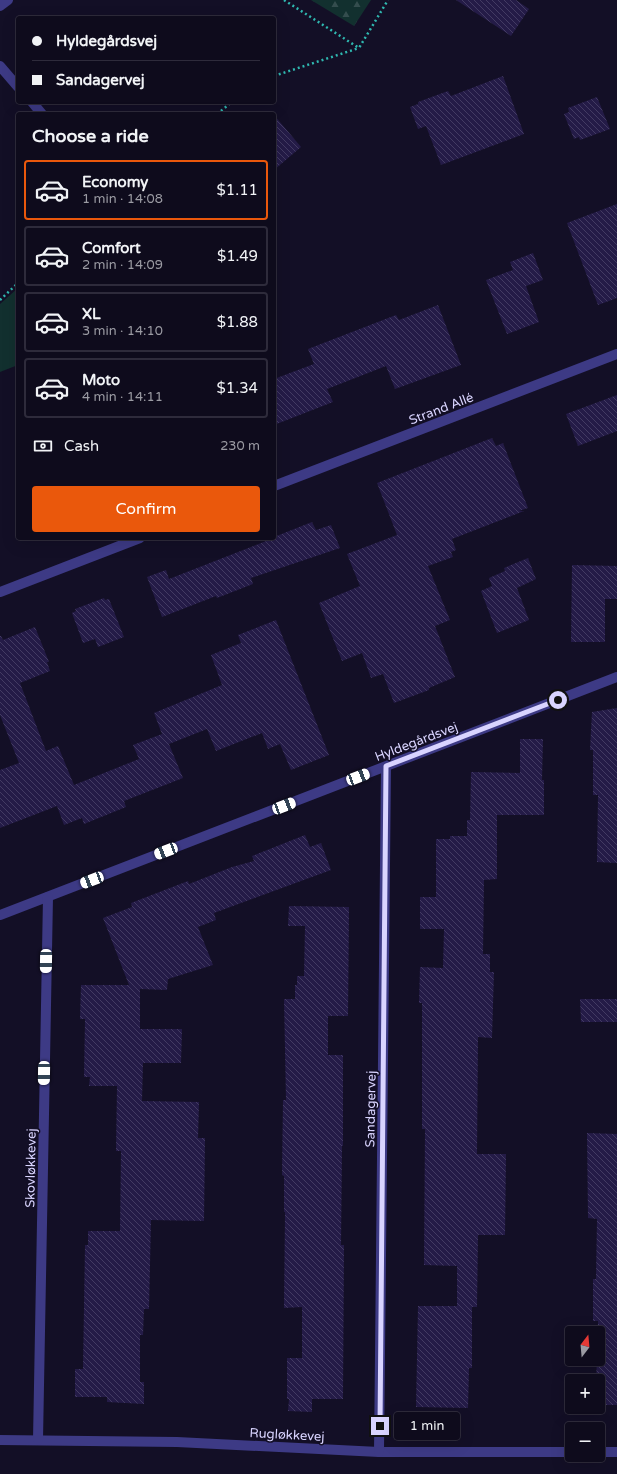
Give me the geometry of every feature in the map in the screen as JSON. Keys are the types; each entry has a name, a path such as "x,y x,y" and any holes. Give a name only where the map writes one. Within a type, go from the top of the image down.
{"street":[{"path":"0,6 8,0"},
{"path":"0,66 16,84"},
{"path":"34,104 40,112"},
{"name":"Strand Allé","path":"276,485 617,354"},
{"path":"0,592 135,540"},
{"name":"Hyldegårdsvej","path":"0,915 617,677"},
{"name":"Sandagervej","path":"379,1452 386,766"},
{"name":"Skovløkkevej","path":"38,1440 48,897"},
{"name":"Rugløkkevej","path":"0,1440 177,1442 379,1452 565,1452"},
{"path":"605,1452 617,1452"}],"path":[{"path":"284,0 359,48"},
{"path":"276,75 359,48 388,0"},
{"path":"220,112 230,104"},
{"path":"0,300 16,285"}],"green space":[{"path":"311,0 371,0 354,26"},
{"path":"16,290 16,366 0,372 0,304"}],"building":[{"path":"456,0 516,0 529,9 511,36"},
{"path":"503,76 524,134 441,165 426,126 418,129 410,107 418,104 418,102 448,91 451,96"},
{"path":"597,97 610,129 580,140 579,137 574,139 564,114 569,112 568,108"},
{"path":"276,117 301,147 276,168"},
{"path":"617,204 617,298 598,305 567,223"},
{"path":"533,253 543,280 526,286 539,322 507,334 486,280 513,270 510,262"},
{"path":"438,305 461,365 395,389 386,366 327,389 333,402 276,424 276,378 314,364 308,349 396,315 399,320"},
{"path":"617,395 617,431 578,446 566,414"},
{"path":"492,438 496,446 503,443 528,508 519,511 524,511 452,539 456,550 451,552 453,557 428,566 450,620 435,626 455,677 429,688 429,690 394,703 383,674 371,678 362,653 342,661 319,603 360,586 347,554 397,535 377,483"},
{"path":"312,522 316,530 331,525 340,548 251,578 253,584 217,598 216,596 162,617 147,577 166,570 169,579 269,540 276,540 276,536"},
{"path":"528,558 536,579 517,588 529,620 497,633 481,591 492,586 489,578 505,571 504,568"},
{"path":"572,565 617,566 617,599 605,599 605,642 571,642"},
{"path":"104,598 105,600 109,599 124,637 98,647 95,639 83,643 72,613 76,611 75,609"},
{"path":"276,620 329,755 291,770 280,744 268,749 262,733 216,751 207,729 169,744 183,778 124,801 126,807 84,824 82,818 64,825 57,806 0,828 0,770 19,763 0,715 0,636 3,640 35,627 49,662 47,662 50,671 20,683 46,751 58,746 74,785 139,759 133,745 162,734 154,713 222,685 211,655 241,643 238,635"},
{"path":"617,708 617,863 597,862 598,795 593,795 593,750 590,750 592,712"},
{"path":"520,739 543,739 542,780 544,780 544,815 497,815 497,879 484,880 483,954 490,954 490,972 494,972 492,1038 478,1037 477,1154 506,1154 505,1235 478,1235 477,1307 472,1307 472,1368 469,1368 468,1408 416,1407 418,1306 457,1306 457,1266 424,1265 425,1129 422,1129 422,1003 419,1003 420,967 443,968 444,929 420,929 420,897 436,897 436,839 450,839 450,836 467,836 467,820 470,820 471,772 520,773"},
{"path":"305,835 310,847 321,843 331,870 214,913 216,920 198,927 213,965 168,979 167,990 140,989 140,1029 182,1029 181,1063 143,1063 142,1101 199,1102 198,1138 205,1138 204,1221 151,1220 149,1309 144,1309 143,1335 140,1335 140,1382 144,1382 144,1404 107,1402 107,1397 75,1397 75,1369 83,1369 85,1245 88,1245 88,1231 120,1231 121,1151 116,1151 117,1086 89,1086 90,1077 84,1077 85,1019 80,1019 81,985 129,985 103,918 132,907 131,903 188,881 189,884 232,867 254,861 252,856"},
{"path":"289,906 349,907 348,1016 328,1016 328,1055 343,1055 341,1245 344,1245 343,1399 312,1399 312,1412 288,1411 289,1399 287,1399 287,1358 302,1358 302,1307 284,1308 285,1212 284,1176 282,1175 283,1100 286,1100 284,999 295,999 295,985 297,985 297,976 304,976 305,926 288,926"},
{"path":"580,999 617,999 617,1022 581,1022"},
{"path":"587,1133 617,1134 617,1405 605,1405 605,1374 596,1374 597,1366 605,1366 605,1326 598,1326 598,1321 593,1321 593,1279 596,1279 597,1219 588,1218"}],"route":[{"path":"380,1426 386,766 558,700"}]}
